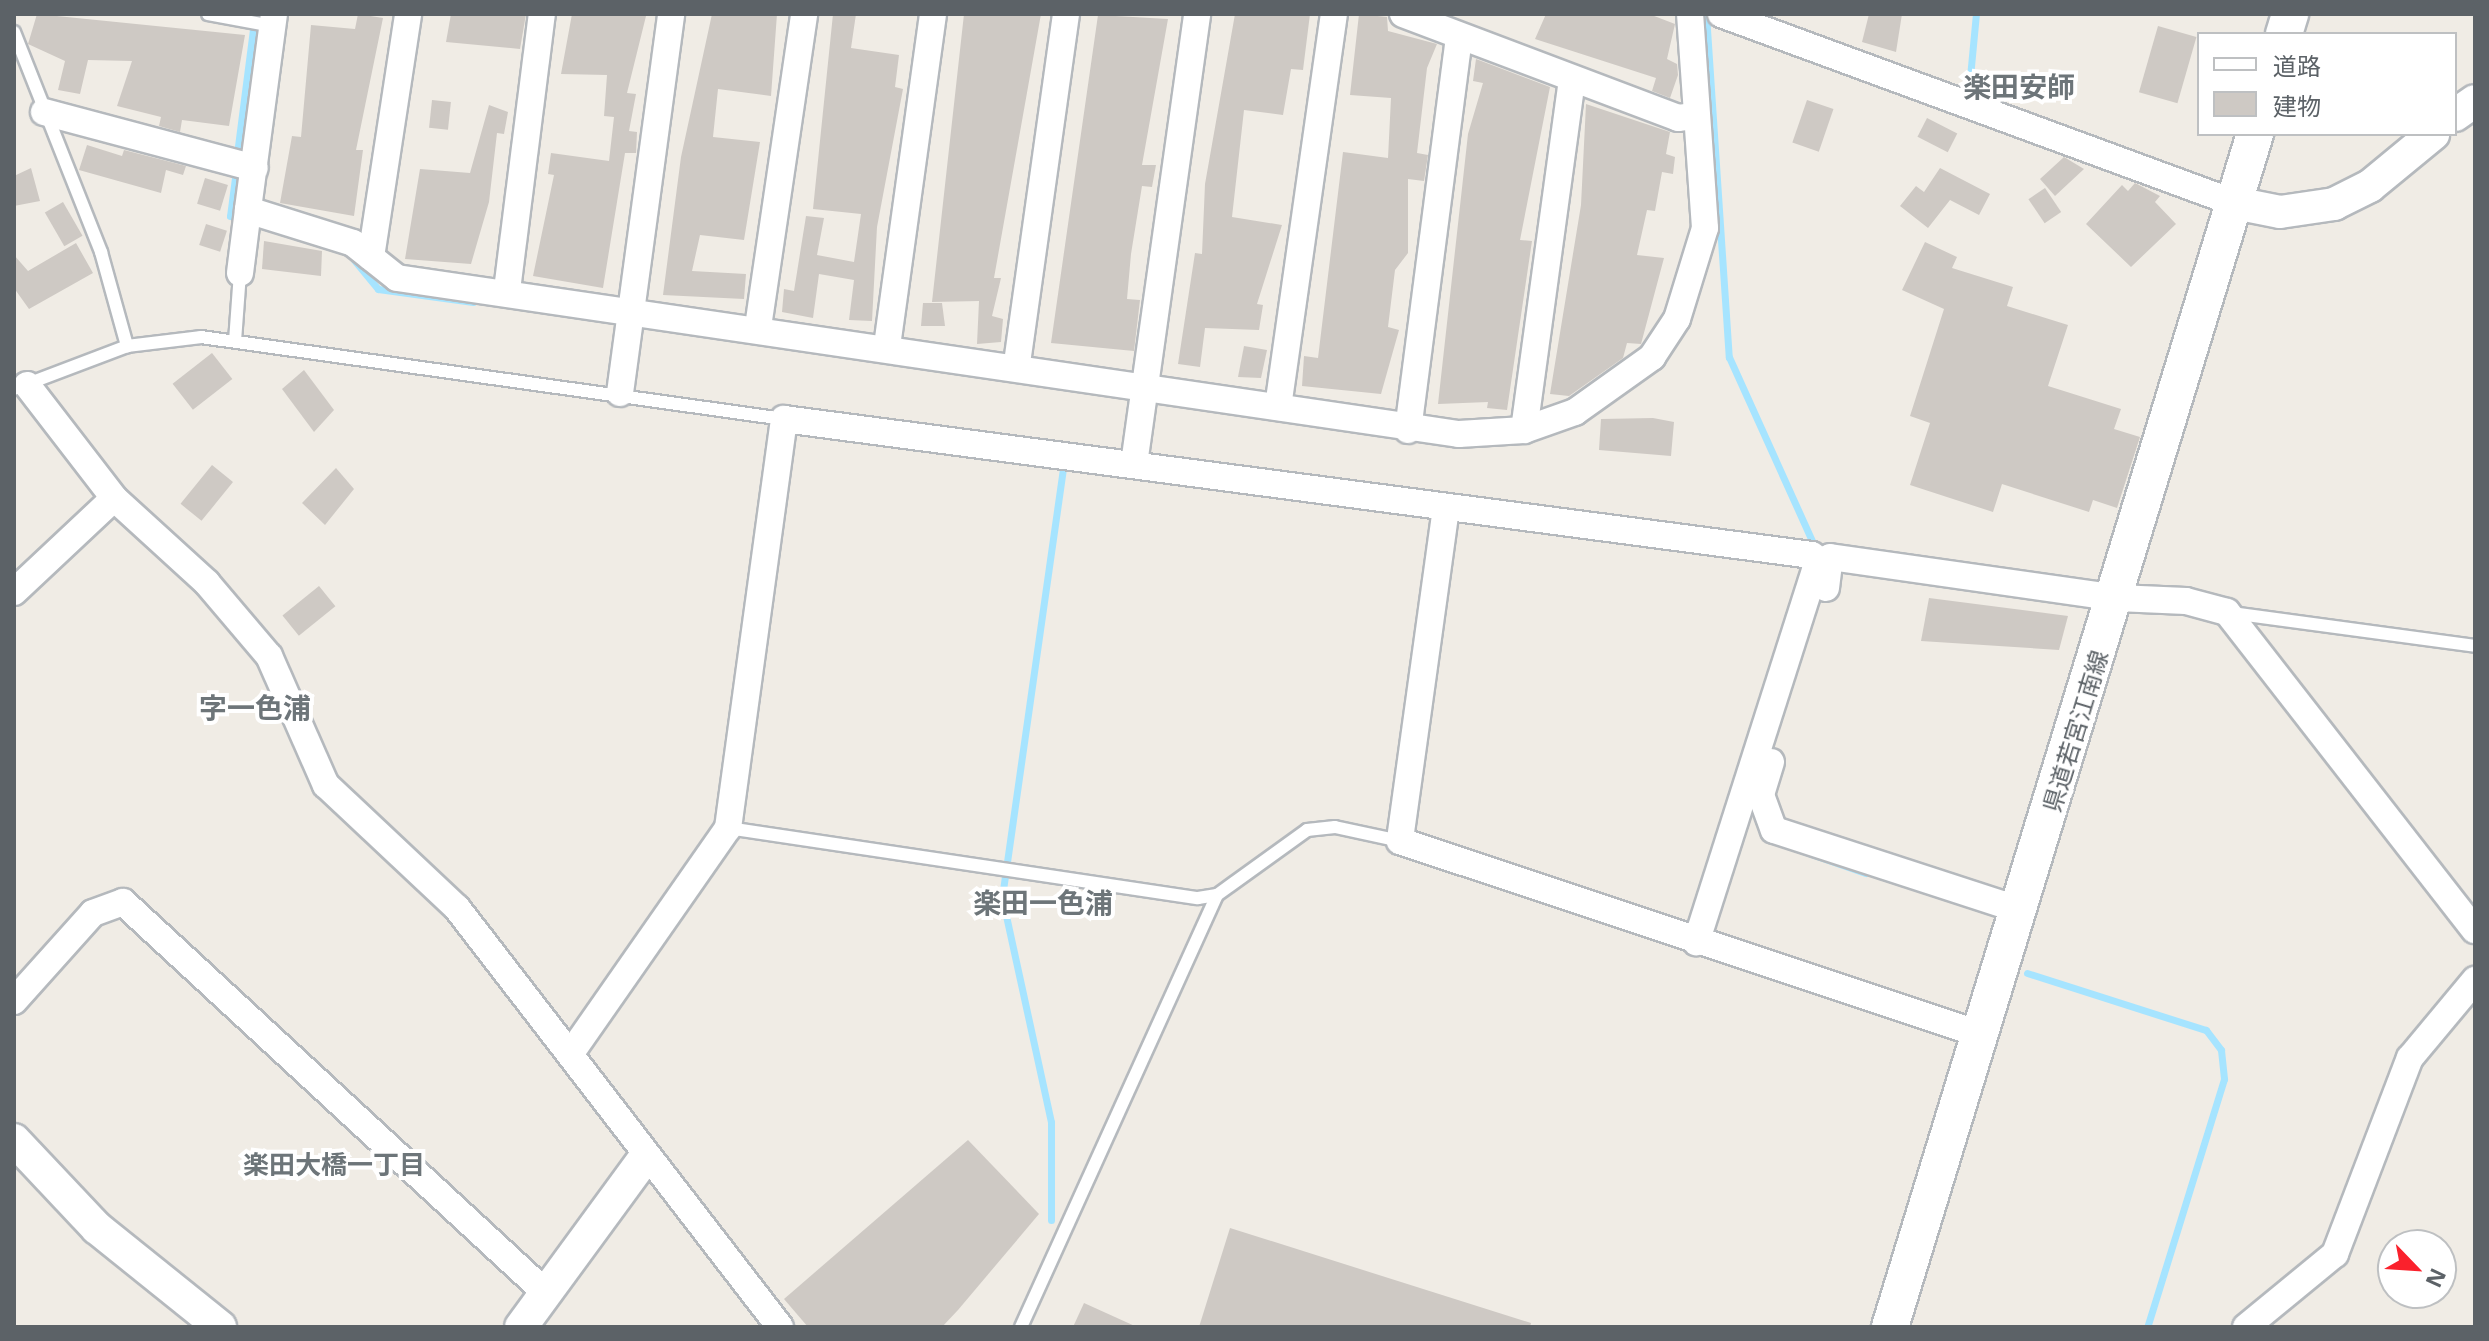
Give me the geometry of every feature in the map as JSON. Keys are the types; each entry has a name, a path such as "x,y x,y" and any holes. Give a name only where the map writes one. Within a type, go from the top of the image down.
{"main road":[{"name":"県道若宮江南線","path":"1890,1327 2117,598 2254,136"}],"street":[{"path":"371,257 408,14"},
{"path":"507,290 542,14"},
{"path":"620,393 671,14"},
{"path":"758,327 804,14"},
{"path":"887,346 933,14"},
{"path":"1017,363 1066,14"},
{"path":"1134,464 1149,387 1197,14"},
{"path":"1278,407 1334,14"},
{"path":"1403,14 1678,118 1695,116"},
{"path":"248,210 353,243 397,278 507,290 628,318 758,327 1017,363 1408,430 1524,430 1616,386 1652,357 1677,319 1705,228 1690,14"},
{"path":"1721,14 2235,203 2280,212 2334,204 2370,186 2431,136"},
{"path":"240,273 273,20"},
{"path":"1408,430 1459,37"},
{"path":"1524,430 1572,80"},
{"path":"2457,114 2475,101"},
{"path":"44,112 255,168"},
{"path":"20,387 114,498 207,583 269,656 326,785 457,908 571,1053 644,1159 780,1327"},
{"path":"571,1053 728,828 784,419 1812,555 1816,567 1696,942"},
{"path":"14,592 114,498"},
{"path":"1446,508 1400,841 1980,1034"},
{"path":"2020,910 1789,839 1766,818 1761,795 1830,557 2117,598 2186,601 2227,612 2475,930"},
{"path":"14,1001 93,913 123,902 546,1293"},
{"path":"2246,1327 2335,1254 2410,1058 2475,980"},
{"path":"14,1140 97,1228 220,1327"},
{"path":"521,1327 644,1159"}],"lane":[{"path":"208,14 273,20"},
{"path":"14,32 101,252 127,346"},
{"path":"235,341 240,273"},
{"path":"20,387 127,346 184,337 235,341 620,393 784,419"},
{"path":"2227,612 2475,646"},
{"path":"728,828 1198,898 1217,895 1307,830 1335,827 1400,841"},
{"path":"1021,1327 1217,895"}],"building":[{"path":"37,14 245,35 229,126 182,120 180,132 159,126 161,117 117,106 132,61 88,60 80,94 58,90 65,61 28,44"},
{"path":"358,14 383,18 356,150 363,150 354,216 280,203 292,136 301,137 311,25 355,29"},
{"path":"451,14 526,14 520,49 446,42"},
{"path":"572,14 646,16 627,93 636,94 629,131 637,132 636,153 625,153 603,288 533,276 554,175 548,174 551,153 609,161 614,117 604,116 607,75 561,74"},
{"path":"712,14 777,14 771,96 718,89 713,137 760,142 744,240 700,235 692,271 746,274 744,299 663,295 681,157"},
{"path":"833,14 856,14 851,48 899,55 895,87 903,89 877,227 872,321 849,320 854,280 819,274 813,318 782,312 784,289 794,291 806,216 824,218 817,255 854,262 861,214 813,209"},
{"path":"964,14 1041,14 994,278 1001,278 992,316 1003,319 1001,342 977,344 979,301 932,302"},
{"path":"1235,14 1310,14 1303,70 1291,69 1283,115 1244,110 1232,217 1282,225 1257,304 1263,305 1259,330 1205,328 1200,367 1178,364 1195,253 1202,254 1205,184"},
{"path":"1359,14 1387,17 1388,31 1437,44 1427,68 1417,153 1428,155 1424,181 1408,179 1408,253 1395,270 1388,327 1399,330 1381,394 1302,386 1304,356 1318,358 1343,152 1388,158 1391,98 1350,95"},
{"path":"1546,14 1649,14 1675,24 1667,59 1677,64 1678,75 1670,98 1652,91 1656,78 1535,39"},
{"path":"1869,14 1902,14 1896,52 1862,42"},
{"path":"1098,15 1168,19 1142,165 1156,165 1152,187 1142,186 1131,254 1127,299 1140,300 1134,351 1051,343"},
{"path":"2158,26 2196,37 2177,103 2139,92"},
{"path":"1476,59 1550,87 1520,240 1532,241 1507,410 1487,408 1488,402 1438,404 1468,134 1483,83 1473,81"},
{"path":"432,100 451,102 448,130 429,128"},
{"path":"1807,100 1833,109 1819,152 1792,143"},
{"path":"1586,104 1670,132 1666,154 1675,157 1673,174 1662,172 1655,211 1647,210 1637,255 1664,258 1641,344 1627,343 1623,358 1569,396 1550,394 1581,205"},
{"path":"489,105 508,112 504,134 497,133 489,202 471,264 405,259 420,169 470,173"},
{"path":"1927,118 1957,133 1948,152 1917,137"},
{"path":"87,145 122,156 124,150 186,166 183,175 166,170 161,193 79,170"},
{"path":"2064,157 2084,169 2055,196 2040,179"},
{"path":"31,168 40,201 14,206 14,176"},
{"path":"1940,168 1990,194 1979,215 1950,200 1928,228 1900,206 1916,186 1924,192"},
{"path":"205,178 228,185 220,211 197,204"},
{"path":"2135,183 2160,196 2155,202 2176,224 2131,267 2086,224 2122,185 2128,191"},
{"path":"2045,188 2061,212 2045,223 2028,199"},
{"path":"63,202 83,236 64,246 45,212"},
{"path":"206,224 227,231 220,252 199,245"},
{"path":"264,241 322,251 321,276 262,269"},
{"path":"1925,242 1957,257 1952,268 2013,287 2007,306 2068,325 2048,386 2121,409 2114,429 2140,437 2117,508 2093,500 2089,512 2002,484 1993,512 1910,485 1930,423 1910,416 1944,309 1902,290"},
{"path":"76,243 93,273 29,309 14,288 14,255 28,271"},
{"path":"923,303 942,303 945,326 921,326"},
{"path":"1244,346 1267,350 1261,378 1238,377"},
{"path":"212,353 232,379 193,410 173,384"},
{"path":"304,370 334,410 314,432 282,389"},
{"path":"1653,418 1674,422 1671,456 1599,450 1601,419"},
{"path":"212,465 233,482 202,521 181,504"},
{"path":"336,468 354,489 325,525 302,503"},
{"path":"319,586 335,606 299,636 282,616"},
{"path":"1929,598 2068,616 2059,650 1921,641"},
{"path":"968,1140 1039,1214 958,1310 942,1327 808,1327 784,1299"},
{"path":"1230,1228 1531,1323 1530,1327 1199,1327"},
{"path":"1084,1303 1137,1327 1073,1327"}],"waterway":[{"path":"237,154 255,14"},
{"path":"1706,14 1729,357 1816,550"},
{"path":"1968,98 1976,14"},
{"path":"236,170 230,216 240,219"},
{"path":"350,255 378,289 473,302"},
{"path":"1051,1220 1051,1122 1002,897 1063,471"},
{"path":"1751,802 1762,832"},
{"path":"1771,840 1865,873"},
{"path":"2027,973 2206,1030 2221,1050 2224,1079 2147,1327"}],"district":[{"name":"楽田安師","path":"2019,86"},
{"name":"字一色浦","path":"255,707"},
{"name":"楽田一色浦","path":"1043,902"},
{"name":"楽田大橋一丁目","path":"334,1165"}]}
